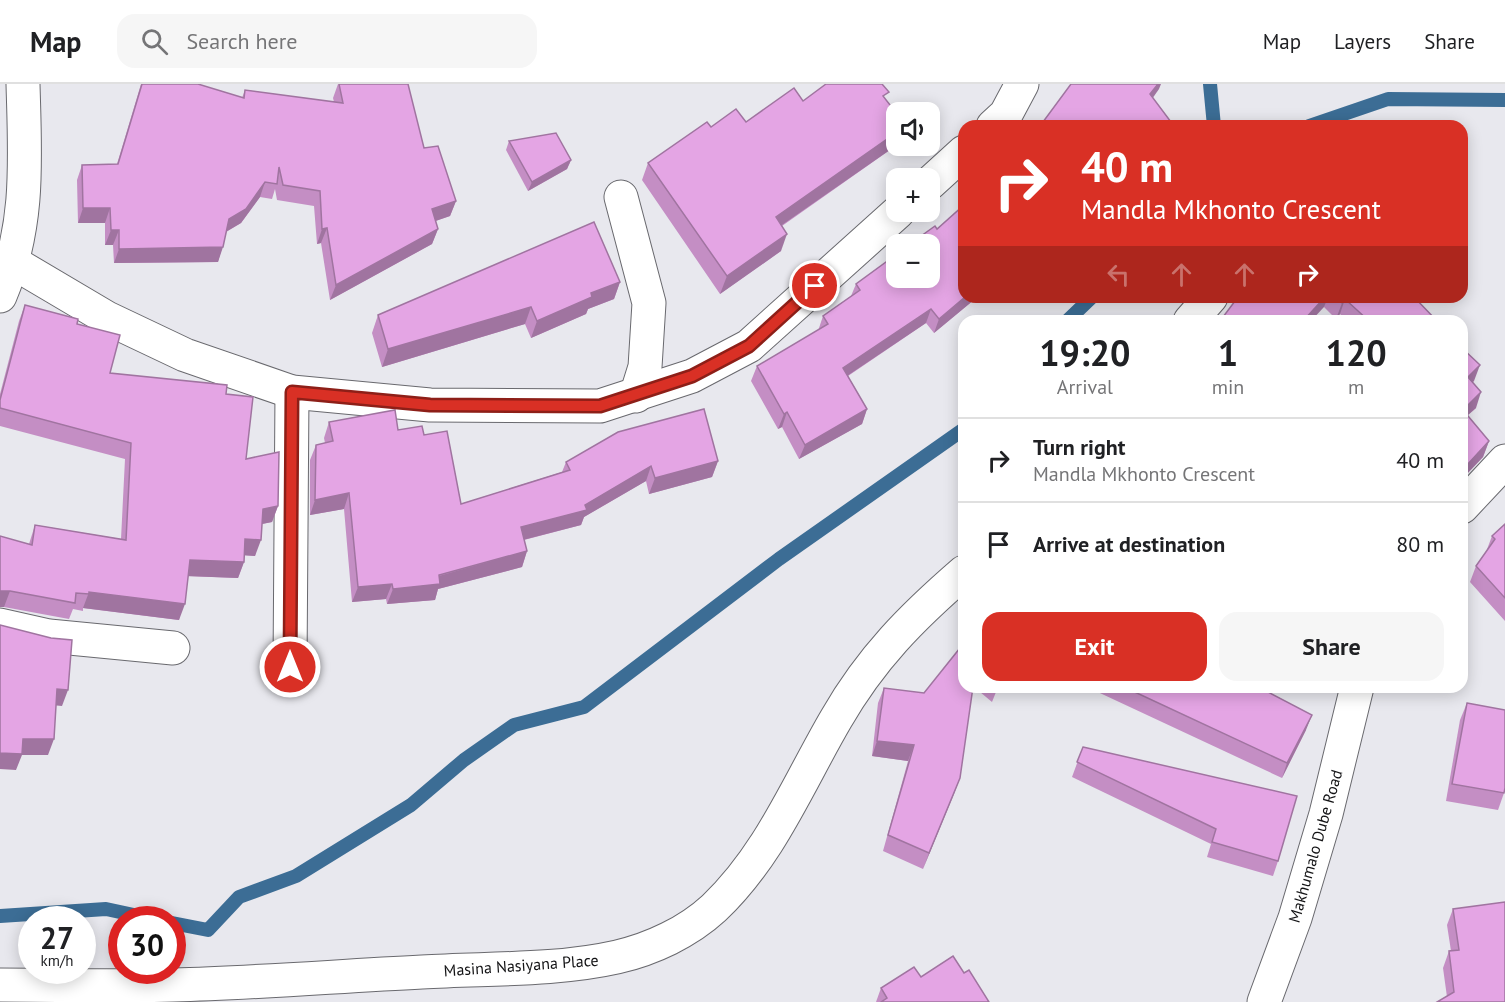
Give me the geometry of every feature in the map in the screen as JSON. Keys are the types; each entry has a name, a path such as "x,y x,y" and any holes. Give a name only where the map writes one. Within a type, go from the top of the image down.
{"street":[{"path":"0,296 14,263 26,189 23,84"},
{"path":"1000,120 1006,114 1022,84"},
{"path":"940,174 958,157"},
{"path":"621,198 649,303 645,367 636,396"},
{"path":"14,263 107,318 175,350 292,392 430,405 600,406 692,376 749,346 887,222"},
{"path":"1195,315 1206,303"},
{"path":"290,667 292,392"},
{"path":"1468,501 1505,461"},
{"name":"Masina Nasiyana Place","path":"0,985 172,985 538,965 615,957 649,948 689,926 713,909 737,884 786,813 837,717 874,661 910,619 958,577"},
{"path":"0,625 49,636 173,648"},
{"name":"Makhumalo Dube Road","path":"1264,1002 1295,918 1326,814 1356,693"}],"building":[{"path":"142,84 198,84 244,98 245,90 343,103 339,84 408,84 424,148 438,146 456,201 432,209 438,229 336,285 327,228 322,229 320,191 283,185 279,167 277,184 265,182 246,209 229,219 223,247 119,249 119,230 111,230 110,208 83,208 82,165 118,164"},
{"path":"826,84 882,84 889,92 883,96 888,102 886,140 776,217 787,234 727,276 648,163 707,122 711,127 736,109 746,122 794,88 803,101"},
{"path":"1071,84 1158,84 1150,94 1170,120 1044,120"},
{"path":"556,133 571,160 532,182 509,141"},
{"path":"958,210 958,303 939,319 931,309 843,368 867,409 805,445 787,412 784,414 757,366 828,324 823,316 860,290 856,284 886,262 886,288 940,288 940,234 924,234 935,226 937,229"},
{"path":"594,222 620,282 591,293 592,297 537,321 531,307 388,349 378,315"},
{"path":"1234,303 1320,303 1308,315 1224,315"},
{"path":"1349,303 1420,303 1431,315 1362,315"},
{"path":"25,305 78,319 77,324 120,335 110,373 227,385 226,394 253,397 246,459 279,452 278,506 263,509 261,540 245,539 244,562 190,560 185,604 89,592 89,594 76,593 75,603 0,591 0,536 32,545 35,525 126,540 131,443 0,408 0,400"},
{"path":"1468,354 1480,365 1468,377"},
{"path":"1468,377 1481,392 1468,405"},
{"path":"704,409 718,461 655,478 651,466 585,505 587,510 521,527 527,551 439,575 440,584 393,589 392,584 358,587 349,493 315,500 316,445 333,441 329,422 395,410 398,430 422,426 424,435 447,431 461,504 570,470 566,462 618,432"},
{"path":"1468,416 1489,441 1468,464"},
{"path":"1505,524 1505,598 1476,566 1495,539 1492,536"},
{"path":"0,625 51,638 72,640 68,690 57,689 54,739 23,739 22,754 0,753"},
{"path":"958,650 958,693 972,693 960,778 929,853 888,835 914,745 877,741 884,688 924,693"},
{"path":"1137,693 1270,693 1312,715 1287,763"},
{"path":"1467,703 1505,710 1504,793 1452,784"},
{"path":"1083,747 1297,796 1278,861 1212,842 1216,829 1077,762"},
{"path":"1505,902 1505,1002 1437,1002 1454,992 1449,951 1459,950 1453,909"},
{"path":"953,956 964,973 969,970 989,1002 881,1002 887,998 881,988 914,967 921,977"}],"waterway":[{"path":"1210,84 1213,120"},
{"path":"1327,120 1388,99 1505,100"},
{"path":"1073,315 1086,303"},
{"path":"186,926 208,930 239,897 296,876 411,805 464,760 514,725 584,707 779,559 958,433"},
{"path":"0,916 108,909"}],"route":[{"path":"290,667 292,392 430,405 600,406 692,376 749,346 815,286"}]}
